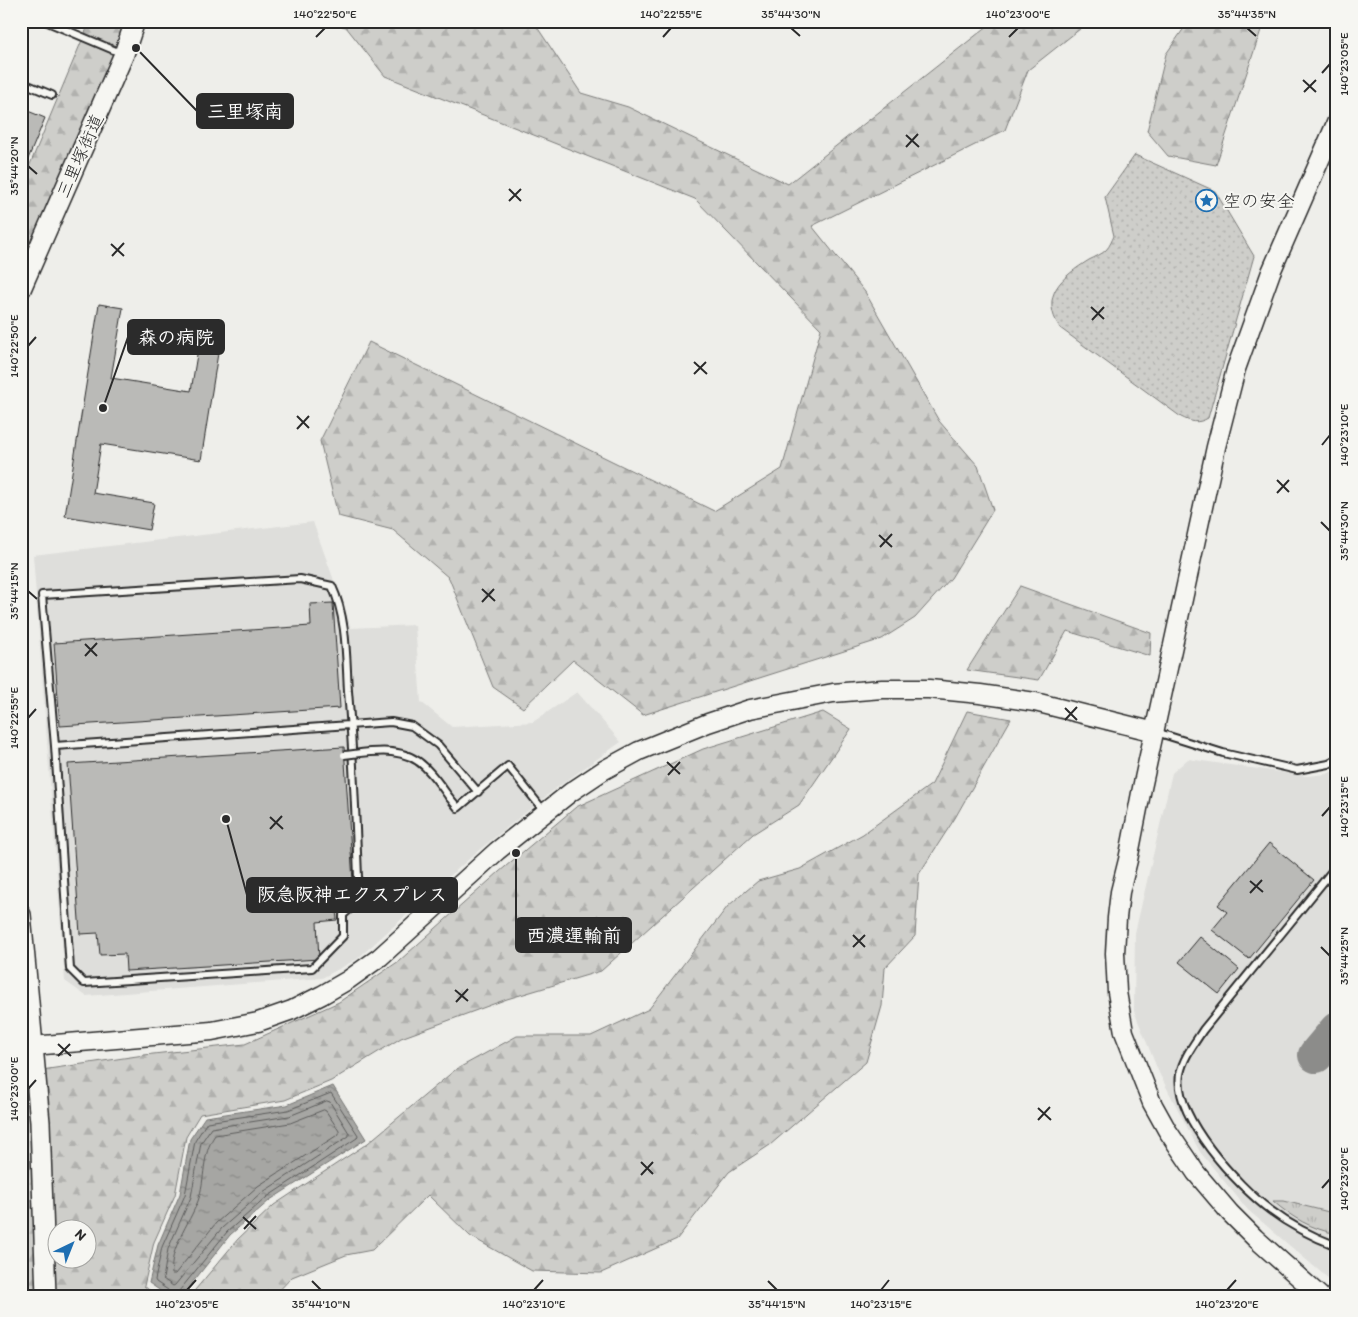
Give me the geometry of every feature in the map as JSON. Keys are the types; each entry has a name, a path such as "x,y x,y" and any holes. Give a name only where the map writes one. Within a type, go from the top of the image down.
{"main road":[{"name":"三里塚街道","path":"21,289 124,54 135,21"},
{"path":"21,915 40,1122 46,1296"}],"street":[{"path":"1320,1296 1230,1213 1196,1173 1167,1130 1152,1103 1124,1032 1117,992 1115,953 1116,918 1120,892 1216,447 1236,369 1271,272 1337,121"},
{"path":"32,1046 212,1031 258,1022 292,1010 348,980 380,957 496,852 545,812 604,770 639,751 708,723 750,709 833,693 882,689 929,689 1035,702 1155,732"}],"lane":[{"path":"45,21 124,54"},
{"path":"21,82 52,95"},
{"path":"300,579 332,586 338,600 345,640 351,724 359,901 343,915 343,936 312,968 84,983 70,969 55,746 42,595 300,579"},
{"path":"55,746 391,722 412,726 438,745 478,792"},
{"path":"1155,732 1223,753 1297,770 1322,766 1337,759"},
{"path":"344,755 384,751 411,756 425,767 458,808 508,766 545,812"},
{"path":"1337,865 1203,1030 1186,1055 1180,1075 1181,1093 1188,1117 1218,1158 1269,1210 1307,1235 1337,1246"}],"shaded area":[{"path":"313,522 351,628 415,625 421,702 452,727 533,722 577,692 621,742 559,786 479,850 357,959 322,978 86,996 65,981 33,555"},
{"path":"1188,759 1307,776 1327,774 1337,769 1337,1286 1248,1210 1200,1152 1159,1073 1134,1011 1135,933 1172,773"}],"green space":[{"path":"90,21 125,21 119,41 21,268 21,186"},
{"path":"318,21 548,21 537,27 581,93 628,107 788,184 994,21 1090,21 1028,70 1005,130 812,226 865,292 939,421 978,466 993,510 951,578 915,618 882,639 643,715 573,660 523,708 493,687 449,578 393,530 338,516 320,441 369,342 714,511 782,469 821,329 695,199 385,76 346,27"},
{"path":"1189,21 1264,21 1216,165 1168,156 1147,131 1166,54"},
{"path":"1135,155 1215,191 1254,256 1208,418 1198,422 1181,417 1060,328 1054,316 1053,296 1062,280 1079,266 1104,251 1111,243 1114,236 1105,197"},
{"path":"1020,586 1151,633 1150,656 1067,631 1039,680 967,670"},
{"path":"967,711 1011,719 955,818 919,874 915,936 885,968 882,1006 866,1062 770,1145 729,1172 677,1239 601,1273 532,1271 470,1236 428,1195 372,1250 346,1255 292,1277 274,1296 190,1296 238,1239 274,1205 368,1143 455,1070 517,1036 591,1036 649,1009 728,906 758,881 800,869 863,834 932,784"},
{"path":"823,712 851,729 799,805 753,834 601,971 507,999 401,1038 331,1081 285,1100 200,1114 186,1137 175,1195 154,1242 144,1286 157,1296 21,1296 21,1059 28,1072 144,1055 245,1044 339,1002 399,961 499,872 576,807 703,749"},
{"path":"1273,1201 1284,1201 1337,1214 1337,1234 1303,1222"}],"water":[{"path":"333,1086 366,1139 270,1200 230,1235 182,1296 168,1296 149,1283 158,1245 180,1194 190,1139 205,1117 287,1105"}],"building":[{"path":"21,93 27,95 21,109"},
{"path":"23,109 45,118 28,159 21,156 21,114"},
{"path":"21,156 28,159 21,175"},
{"path":"99,304 123,308 111,378 191,391 202,324 222,328 201,460 101,444 93,493 154,503 149,530 65,516"},
{"path":"333,603 340,708 60,726 54,643 311,626 310,604"},
{"path":"344,747 354,896 335,897 337,920 317,922 319,959 126,971 125,954 100,955 98,933 80,934 68,764"},
{"path":"1269,843 1314,880 1249,959 1212,930 1227,912 1218,905"},
{"path":"1200,937 1239,969 1219,994 1179,962"}],"taxiway":[{"path":"1316,1055 1337,1030"}],"place":[{"name":"三里塚南","path":"136,48"},
{"name":"空の安全","path":"1207,201"},
{"name":"森の病院","path":"103,408"},
{"name":"阪急阪神エクスプレス","path":"226,819"},
{"name":"西濃運輸前","path":"516,853"}]}
